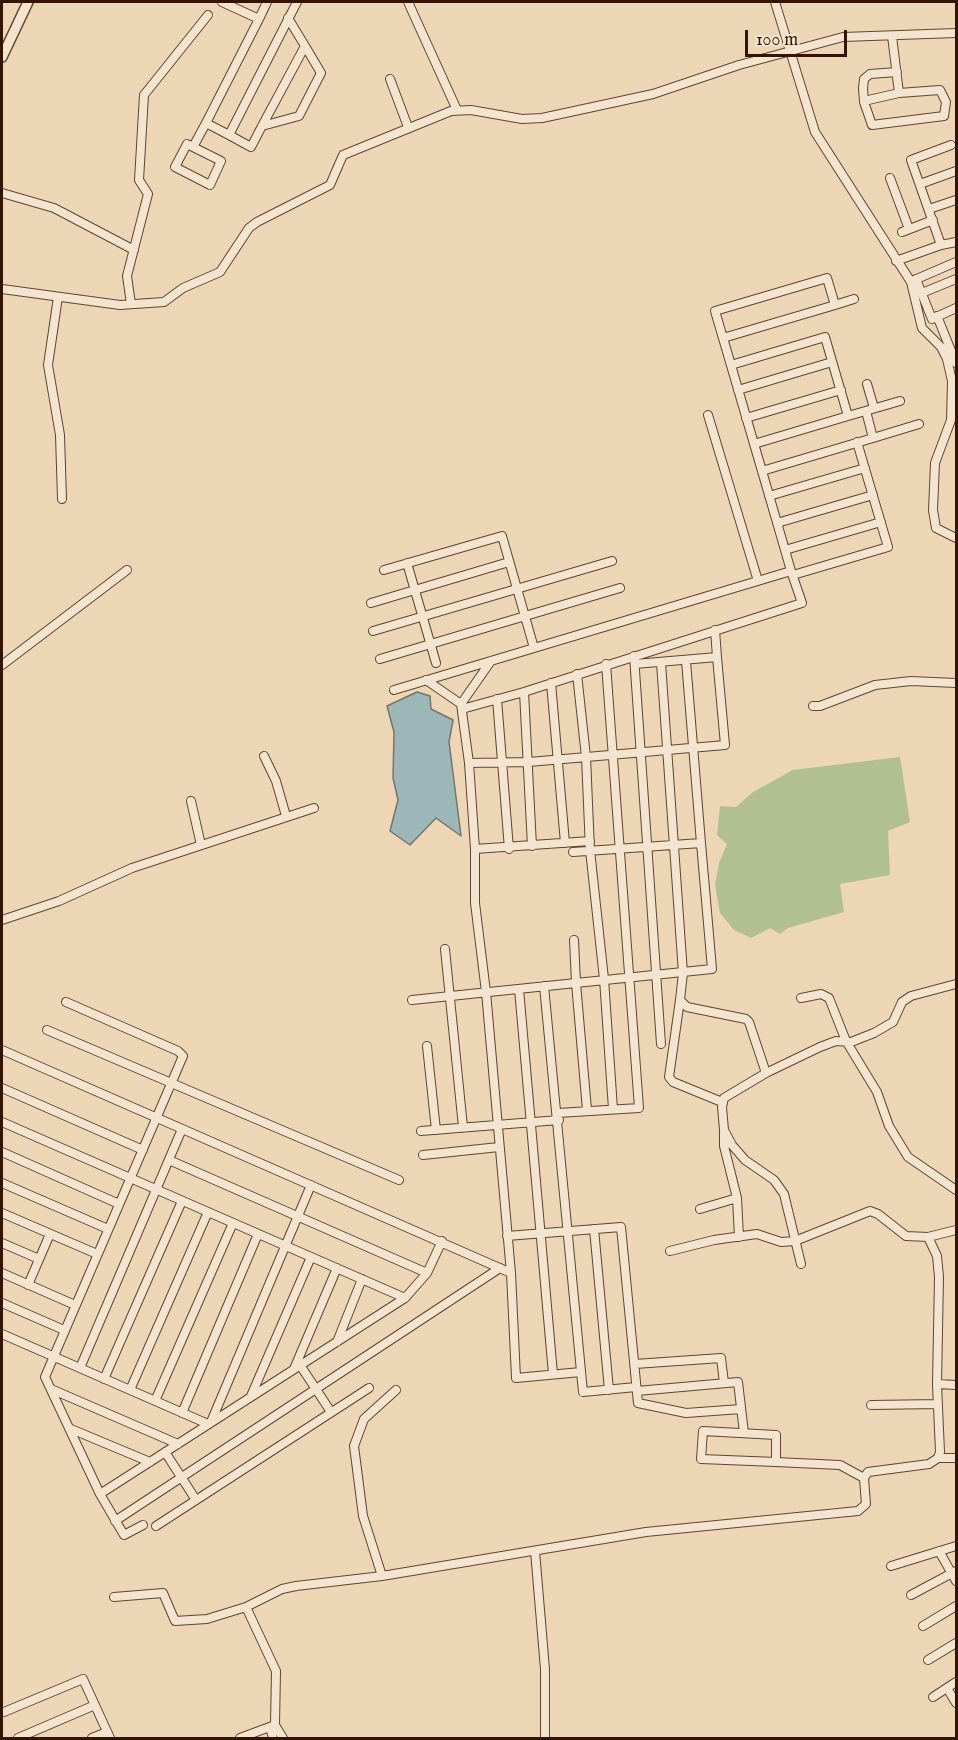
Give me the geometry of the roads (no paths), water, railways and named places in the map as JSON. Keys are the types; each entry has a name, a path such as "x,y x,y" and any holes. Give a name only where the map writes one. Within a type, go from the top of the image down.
{"street":[{"path":"2,57 28,2"},
{"path":"222,2 259,19"},
{"path":"193,147 267,2"},
{"path":"229,135 297,2"},
{"path":"408,2 457,110"},
{"path":"775,2 815,132 896,261 922,293 932,318 957,308"},
{"path":"131,304 127,283 148,195 139,180 144,95 208,15"},
{"path":"262,126 298,116 321,73 288,18"},
{"path":"2,289 131,304 160,303 183,288 217,274 257,222 330,185 343,155 457,110 471,110 522,120 542,118 653,94 789,50 843,37 957,33"},
{"path":"892,36 899,93"},
{"path":"206,123 251,147 305,46"},
{"path":"864,101 899,93 940,90 946,102 946,113 939,118 876,126 868,117 864,101 866,76 897,72"},
{"path":"390,79 408,128"},
{"path":"187,144 193,147 221,161 210,186 175,167 187,144"},
{"path":"941,245 912,159 951,144"},
{"path":"920,184 957,171"},
{"path":"890,178 905,231 933,220"},
{"path":"2,193 54,208 134,250"},
{"path":"929,209 957,200"},
{"path":"896,261 941,245 957,242"},
{"path":"913,281 957,262"},
{"path":"426,680 461,706 497,699 606,664 634,660 715,630 802,603 715,311 827,278 835,305"},
{"path":"922,293 956,279"},
{"path":"913,281 922,328 944,352 952,381 951,420 935,463 933,510 936,528 957,538"},
{"path":"58,297 48,364 60,435 62,499"},
{"path":"723,338 854,299"},
{"path":"937,316 957,363"},
{"path":"731,365 825,337 848,416"},
{"path":"738,390 832,362"},
{"path":"867,384 874,408"},
{"path":"746,418 840,390"},
{"path":"754,444 900,401"},
{"path":"866,411 873,438"},
{"path":"708,415 758,581"},
{"path":"762,471 919,424"},
{"path":"393,690 758,581 888,547 857,442"},
{"path":"769,496 865,468"},
{"path":"777,523 873,495"},
{"path":"785,550 880,522"},
{"path":"384,570 502,536 534,648"},
{"path":"373,631 612,561"},
{"path":"371,603 509,562"},
{"path":"407,563 436,663"},
{"path":"2,666 127,570"},
{"path":"380,658 620,588"},
{"path":"469,763 502,764 725,745 715,630"},
{"path":"634,660 661,663 717,657"},
{"path":"634,660 661,1044"},
{"path":"490,661 461,706 469,763 475,849 475,903 486,992 511,1273 516,1378 581,1372"},
{"path":"412,1000 712,969 686,661"},
{"path":"661,663 683,973 669,1077 673,1082 722,1102"},
{"path":"421,1131 531,1122 587,1110 639,1108 606,664"},
{"path":"577,674 586,757 590,850 604,980 613,1109"},
{"path":"813,706 874,685 911,681 957,683"},
{"path":"550,683 565,843"},
{"path":"524,692 532,846"},
{"path":"497,699 508,849"},
{"path":"264,756 278,788 286,816"},
{"path":"191,801 201,845"},
{"path":"2,920 59,901 132,868 314,808"},
{"path":"475,849 508,849 590,841"},
{"path":"573,852 701,843"},
{"path":"574,940 587,1110"},
{"path":"446,949 464,1127"},
{"path":"739,1237 737,1198 724,1146 722,1102 729,1094 765,1073 820,1047 858,1040 893,1022 902,1002 910,996 957,984"},
{"path":"544,986 583,1392 738,1382 744,1433"},
{"path":"519,989 553,1374"},
{"path":"801,998 826,996 835,1009 846,1041 877,1092 889,1126 908,1157 957,1190"},
{"path":"680,1000 687,1007 746,1019 749,1022 765,1073"},
{"path":"66,1002 178,1051 183,1056 45,1377 115,1521 126,1536 143,1525"},
{"path":"47,1029 399,1180"},
{"path":"428,1046 436,1130"},
{"path":"2,1053 442,1241 511,1273"},
{"path":"2,1088 143,1150"},
{"path":"2,1122 405,1298"},
{"path":"80,1368 182,1129"},
{"path":"724,1130 738,1152 767,1174 781,1189 801,1264"},
{"path":"423,1155 499,1147"},
{"path":"2,1152 119,1204"},
{"path":"169,1160 427,1273"},
{"path":"2,1183 108,1229"},
{"path":"209,1424 311,1185"},
{"path":"700,1209 737,1198"},
{"path":"104,1379 182,1201"},
{"path":"670,1251 714,1240 762,1234 781,1242 795,1241 870,1211 878,1214 906,1236 928,1237 957,1230"},
{"path":"130,1390 208,1212"},
{"path":"2,1213 97,1254"},
{"path":"155,1401 232,1223"},
{"path":"507,1236 569,1232 617,1225 622,1230 638,1403 686,1413 741,1409"},
{"path":"594,1229 609,1390"},
{"path":"28,1285 50,1234"},
{"path":"182,1413 258,1234"},
{"path":"928,1237 938,1264 937,1384 940,1452 938,1458"},
{"path":"100,1494 405,1298 427,1273 442,1241"},
{"path":"2,1243 39,1259"},
{"path":"251,1397 311,1257"},
{"path":"297,1367 337,1268"},
{"path":"115,1521 500,1268"},
{"path":"2,1273 75,1305"},
{"path":"337,1342 362,1279"},
{"path":"2,1303 64,1330"},
{"path":"2,1334 209,1424"},
{"path":"635,1364 722,1358 724,1383"},
{"path":"297,1367 316,1389 331,1412"},
{"path":"937,1384 957,1385"},
{"path":"156,1526 369,1388"},
{"path":"51,1389 178,1444"},
{"path":"382,1576 363,1516 354,1446 364,1419 396,1390"},
{"path":"871,1405 938,1404"},
{"path":"71,1429 150,1462"},
{"path":"776,1462 776,1435 703,1431 701,1459 840,1465 864,1478"},
{"path":"165,1452 196,1500"},
{"path":"864,1478 874,1470 929,1464 938,1458 957,1458"},
{"path":"114,1597 163,1593 174,1619 178,1622 207,1619 246,1607 282,1588 382,1576 646,1532 858,1511 866,1504 864,1478"},
{"path":"891,1566 957,1546"},
{"path":"536,1551 545,1669 545,1738"},
{"path":"939,1551 954,1572 957,1581"},
{"path":"911,1595 954,1572"},
{"path":"923,1626 957,1606"},
{"path":"246,1607 276,1671 273,1738"},
{"path":"928,1660 957,1643"},
{"path":"4,1712 83,1679 108,1735 92,1738"},
{"path":"933,1697 957,1682"},
{"path":"947,1688 957,1703"},
{"path":"18,1738 95,1705"},
{"path":"240,1738 272,1726"},
{"path":"272,1726 283,1738"}],"water":[{"path":"417,692 430,696 431,709 453,720 449,742 461,836 436,818 410,845 390,831 398,800 393,778 394,732 387,706"}]}
